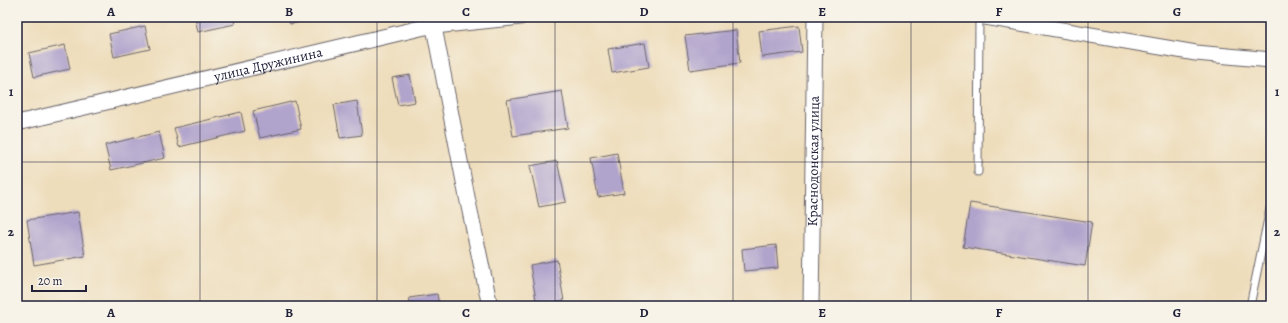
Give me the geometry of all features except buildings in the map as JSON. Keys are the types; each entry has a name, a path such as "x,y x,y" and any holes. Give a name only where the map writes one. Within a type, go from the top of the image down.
{"street":[{"name":"улица Дружинина","path":"17,123 425,27 433,22 521,17"},
{"name":"Краснодонская улица","path":"811,306 815,17"},
{"path":"985,17 1196,53 1271,60"},
{"path":"433,22 490,306"}],"lane":[{"path":"978,172 979,17"},
{"path":"1250,306 1271,204"}]}
